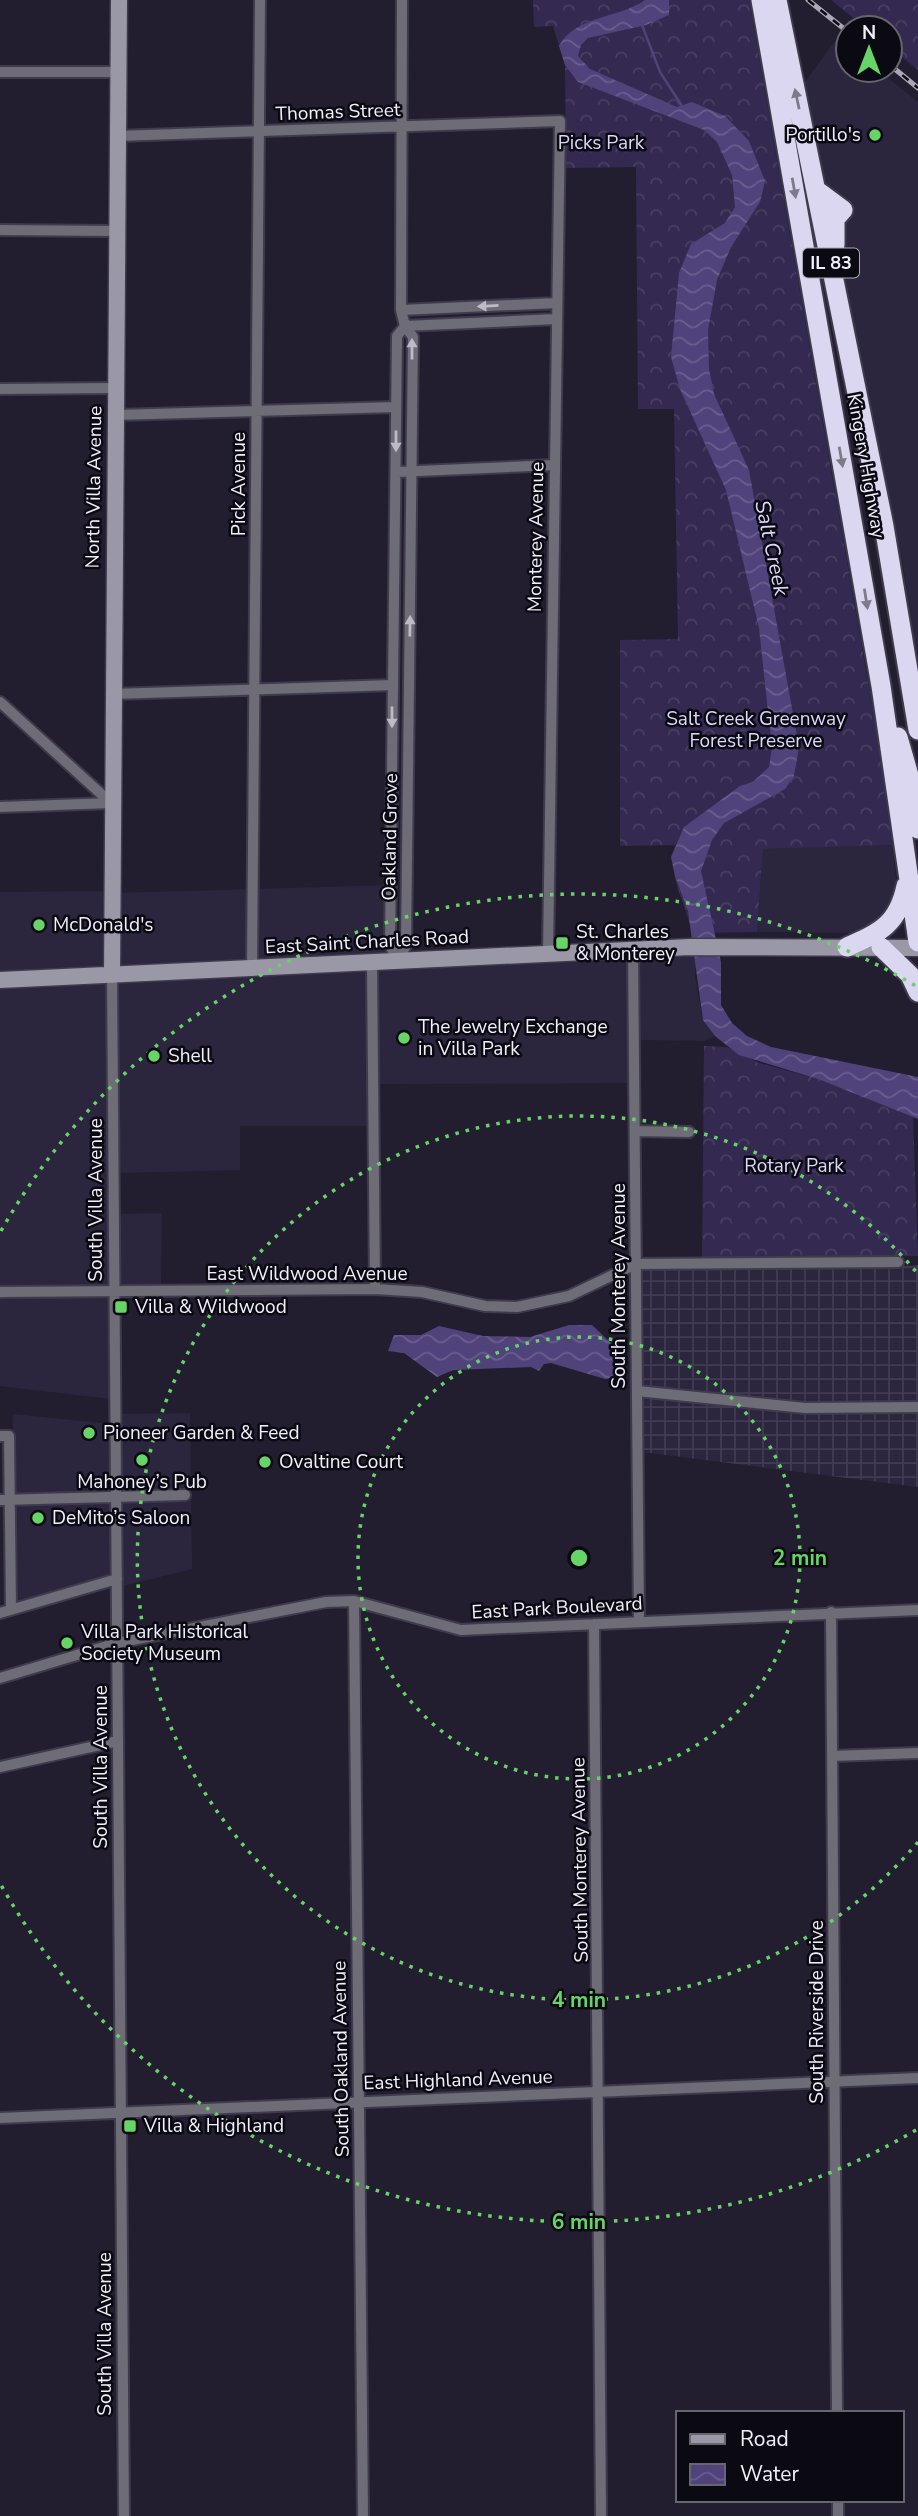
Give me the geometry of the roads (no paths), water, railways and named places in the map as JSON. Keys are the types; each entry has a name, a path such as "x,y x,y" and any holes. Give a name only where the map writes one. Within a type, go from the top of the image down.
{"highway":[{"name":"Kingery Highway","path":"761,0 881,686 918,942"},
{"name":"Kingery Highway","path":"777,0 884,526 918,730"},
{"path":"881,686 906,761 918,829"},
{"path":"847,947 873,936 894,919 901,909 909,872"},
{"path":"881,947 910,975 918,992"}],"street":[{"name":"North Villa Avenue","path":"112,975 111,803 119,0"},
{"name":"Pick Avenue","path":"252,968 260,0"},
{"name":"Oakland Grove","path":"398,962 406,945 413,337 405,326 401,310 402,0"},
{"path":"0,72 118,72"},
{"name":"Thomas Street","path":"117,136 560,121"},
{"name":"Monterey Avenue","path":"548,954 560,121"},
{"path":"0,230 117,231"},
{"path":"401,310 556,303"},
{"path":"405,326 556,319"},
{"name":"Oakland Grove","path":"398,962 390,945 397,336 405,326"},
{"path":"0,388 117,388"},
{"path":"116,415 396,407"},
{"path":"396,472 554,465"},
{"path":"112,694 393,685"},
{"path":"0,702 111,803"},
{"path":"0,807 111,803"},
{"name":"East Saint Charles Road","path":"0,980 690,947 918,948"},
{"name":"South Monterey Avenue","path":"633,951 637,1131 635,1264 639,1622"},
{"path":"372,963 375,1289"},
{"name":"South Villa Avenue","path":"112,975 124,2516"},
{"path":"637,1131 689,1132"},
{"name":"East Wildwood Avenue","path":"0,1292 375,1289 422,1292 485,1306 517,1307 569,1296 635,1264 898,1262"},
{"path":"637,1391 805,1408 918,1407"},
{"path":"5,1436 5,1611 117,1579"},
{"path":"5,1500 185,1495"},
{"name":"East Park Boulevard","path":"0,1678 117,1643 326,1602 354,1601 461,1630 918,1610"},
{"name":"South Oakland Avenue","path":"354,1601 363,2516"},
{"name":"South Riverside Drive","path":"831,1612 837,2411"},
{"name":"South Monterey Avenue","path":"594,1624 601,2516"},
{"path":"0,1767 118,1741"},
{"path":"832,1756 918,1754"},
{"name":"East Highland Avenue","path":"0,2119 918,2078"}],"water":[{"path":"645,0 669,0 669,15 646,25 588,38 581,45 578,56 590,69 677,107 692,102 725,116 749,141 765,181 760,202 731,247 717,280 708,330 709,369 714,394 749,470 799,747 794,776 785,789 724,823 712,840 701,871 721,962 721,1005 732,1023 747,1036 771,1047 918,1077 918,1119 818,1079 739,1055 715,1036 703,1020 688,911 671,857 684,827 740,786 753,782 769,767 772,748 759,628 726,490 680,389 671,357 679,273 691,244 725,223 735,207 732,175 717,142 704,130 578,82 565,65 559,46 576,28"},
{"path":"569,1325 592,1325 615,1347 613,1378 605,1379 551,1363 544,1364 539,1371 531,1367 453,1370 437,1377 404,1353 388,1351 394,1335 421,1335 439,1326 483,1336 530,1337"}],"waterway":[{"path":"642,25 660,72 682,106"}],"railway":[{"path":"808,0 834,21"},
{"path":"904,76 918,88"}],"place":[{"name":"Portillo's","path":"875,135"},
{"name":"McDonald's","path":"39,925"},
{"name":"St. Charles & Monterey","path":"562,943"},
{"name":"The Jewelry Exchange in Villa Park","path":"404,1038"},
{"name":"Shell","path":"154,1056"},
{"name":"Villa & Wildwood","path":"121,1307"},
{"name":"Pioneer Garden & Feed","path":"89,1433"},
{"name":"Mahoney’s Pub","path":"142,1460"},
{"name":"Ovaltine Court","path":"265,1462"},
{"name":"DeMito’s Saloon","path":"38,1518"},
{"name":"Villa Park Historical Society Museum","path":"67,1643"},
{"name":"Villa & Highland","path":"130,2126"}],"park label":[{"name":"Picks Park","path":"601,143"},
{"name":"Salt Creek Greenway Forest Preserve","path":"756,730"},
{"name":"Rotary Park","path":"794,1166"}],"water label":[{"name":"Salt Creek","path":"772,548"}]}
